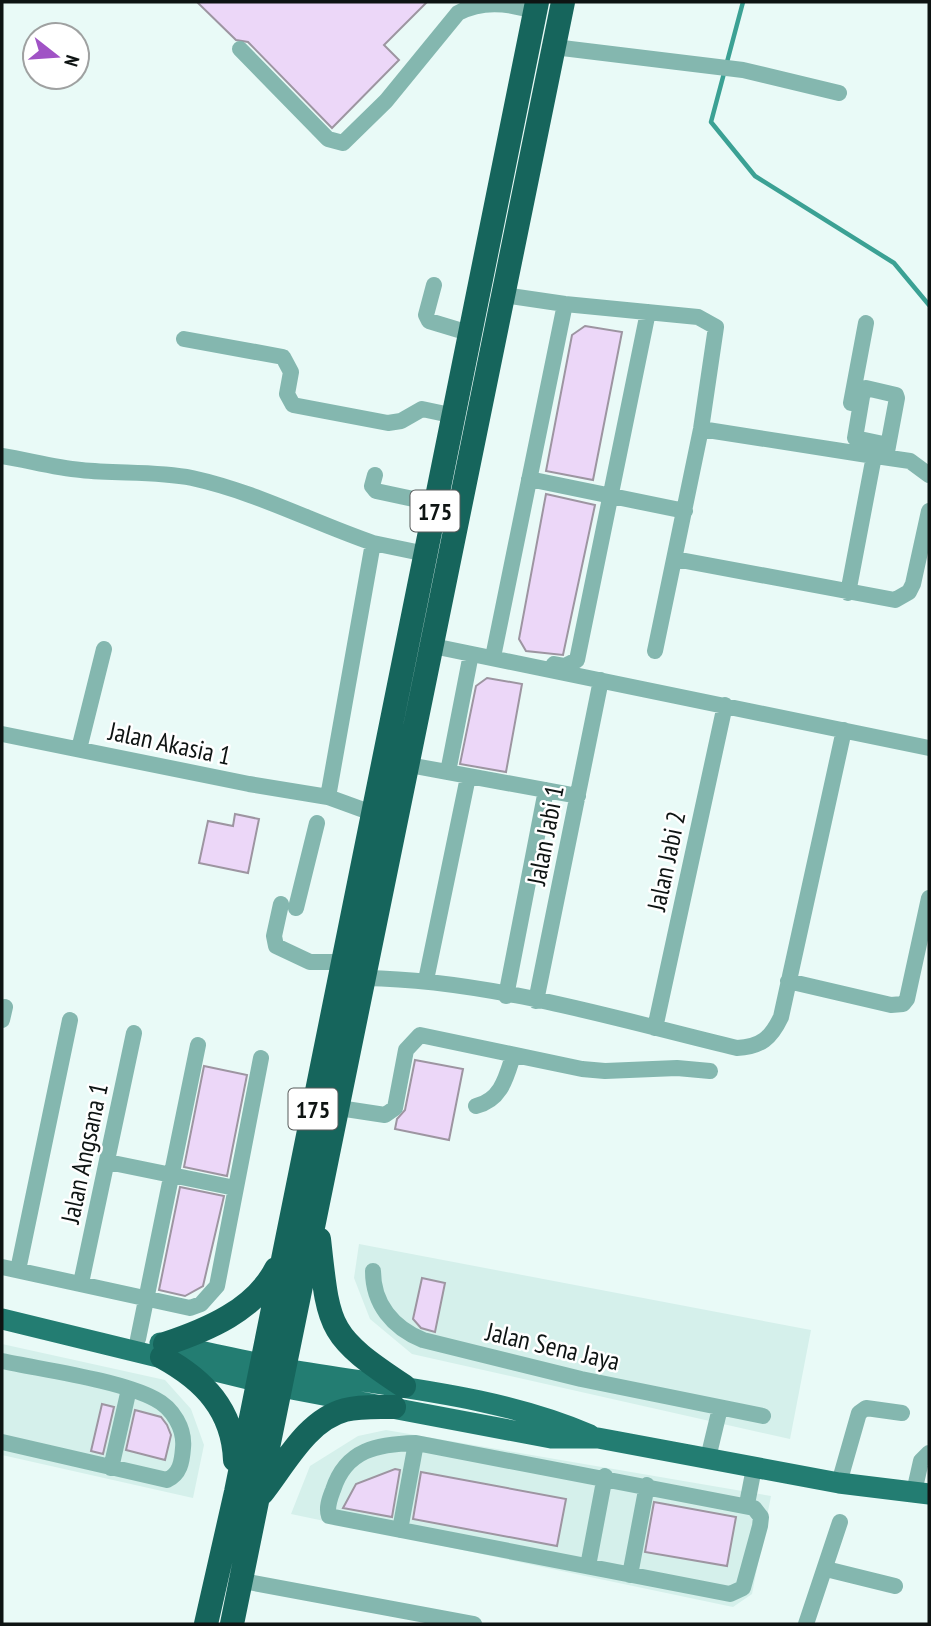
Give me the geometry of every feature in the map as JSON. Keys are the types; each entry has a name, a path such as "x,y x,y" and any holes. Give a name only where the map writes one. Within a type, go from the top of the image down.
{"highway":[{"name":"175","path":"206,1624 248,1494 271,1375 317,1214 563,2"},
{"name":"175","path":"271,1375 283,1256 472,334 536,7"},
{"path":"317,1214 324,1291 338,1333 351,1350 399,1397"},
{"path":"248,1494 231,1428 221,1408 189,1372 163,1351 209,1328 257,1296 270,1281 283,1256"},
{"path":"248,1494 327,1419 345,1410 399,1397"},
{"name":"175","path":"232,1624 243,1581 248,1494"}],"main road":[{"path":"2,1317 138,1339 163,1351"},
{"path":"2,1317 271,1375 554,1419 598,1438"},
{"path":"399,1397 442,1415 551,1438 598,1438 839,1483 921,1493"}],"street":[{"path":"240,49 328,139 343,143 386,101 465,5 536,7"},
{"path":"554,47 743,70 839,93"},
{"path":"434,285 426,315 429,321 472,334"},
{"path":"504,295 698,317 716,327 701,429 676,559 654,651"},
{"path":"493,654 565,304"},
{"path":"433,646 471,654 493,654 565,666 577,660 648,312"},
{"path":"842,450 866,323"},
{"path":"184,339 283,357 291,372 287,394 293,405 388,423 401,421 422,409 455,416"},
{"path":"701,429 842,450 882,453 910,461 929,475"},
{"path":"848,593 882,453"},
{"path":"2,456 76,470 173,475 198,480 254,495 304,519 373,543 426,554"},
{"path":"375,475 372,486 376,491 437,504"},
{"path":"529,479 685,512"},
{"path":"676,559 886,600 902,597 909,592 929,511"},
{"path":"328,797 373,543"},
{"path":"79,749 104,649"},
{"path":"448,772 471,654"},
{"path":"493,654 601,680 929,748"},
{"name":"Jalan Jabi 1","path":"536,1001 601,680"},
{"name":"Jalan Jabi 2","path":"655,1028 725,705"},
{"path":"365,978 426,980 536,1001 737,1048 753,1047 773,1032 781,1017 844,730"},
{"name":"Jalan Akasia 1","path":"2,734 328,797 372,813"},
{"path":"409,765 578,796"},
{"path":"426,980 468,777"},
{"path":"506,996 546,790"},
{"path":"317,823 289,906 274,936 276,946 310,962 343,962"},
{"path":"788,981 891,1005 903,1004 907,999 929,898"},
{"path":"70,1020 10,1268 146,1300 190,1308 210,1296 217,1286 261,1058"},
{"name":"Jalan Angsana 1","path":"81,1283 134,1032"},
{"path":"339,1108 391,1113 395,1108 406,1050 420,1035 513,1056 605,1071 640,1067 710,1072"},
{"path":"138,1339 198,1045"},
{"path":"475,1106 484,1104 500,1090 513,1056"},
{"path":"108,1162 235,1188"},
{"name":"Jalan Sena Jaya","path":"373,1271 378,1300 388,1316 408,1334 423,1340 763,1416"},
{"path":"2,1361 129,1390 155,1399 176,1419 184,1444 181,1464 175,1476 167,1480 2,1442"},
{"path":"111,1468 129,1390"},
{"path":"708,1458 720,1408"},
{"path":"839,1483 859,1413 866,1408 902,1413"},
{"path":"438,1446 442,1415"},
{"path":"400,1530 416,1443"},
{"path":"416,1443 438,1446 747,1504 758,1513 760,1526 746,1583 740,1592 730,1594 332,1517 327,1508 334,1486 353,1457 379,1445 416,1443"},
{"path":"921,1493 921,1461 929,1453"},
{"path":"747,1504 754,1468"},
{"path":"588,1566 605,1476"},
{"path":"630,1575 647,1485"},
{"path":"806,1624 840,1522"},
{"path":"826,1569 895,1586"},
{"path":"243,1581 474,1624"}],"shaded area":[{"path":"359,1244 811,1330 790,1439 412,1354 370,1319 354,1278"},
{"path":"2,1344 165,1380 191,1409 204,1445 193,1498 2,1455"},
{"path":"386,1430 771,1496 752,1594 733,1607 291,1514 310,1466 358,1436"}],"building":[{"path":"197,2 427,2 384,45 399,60 332,128 248,42 236,40"},
{"path":"585,326 622,332 593,480 546,471 572,335"},
{"path":"546,494 595,505 563,655 526,651 519,639"},
{"path":"487,678 522,684 506,772 460,764 476,686"},
{"path":"235,814 259,819 248,873 199,863 208,821 233,826"},
{"path":"415,1060 463,1069 449,1140 395,1129 397,1119 405,1110"},
{"path":"204,1066 247,1075 227,1176 184,1167"},
{"path":"180,1187 224,1196 203,1286 185,1296 159,1290"},
{"path":"422,1278 445,1283 435,1332 421,1328 413,1319"},
{"path":"102,1404 114,1407 103,1454 91,1451"},
{"path":"135,1410 161,1417 167,1425 171,1435 165,1460 126,1450"},
{"path":"395,1469 400,1470 392,1517 343,1508 356,1484"},
{"path":"421,1472 566,1499 557,1546 413,1519"},
{"path":"654,1502 736,1517 727,1566 645,1552"}],"waterway":[{"path":"743,2 711,122 755,176 894,263 929,305"}]}
